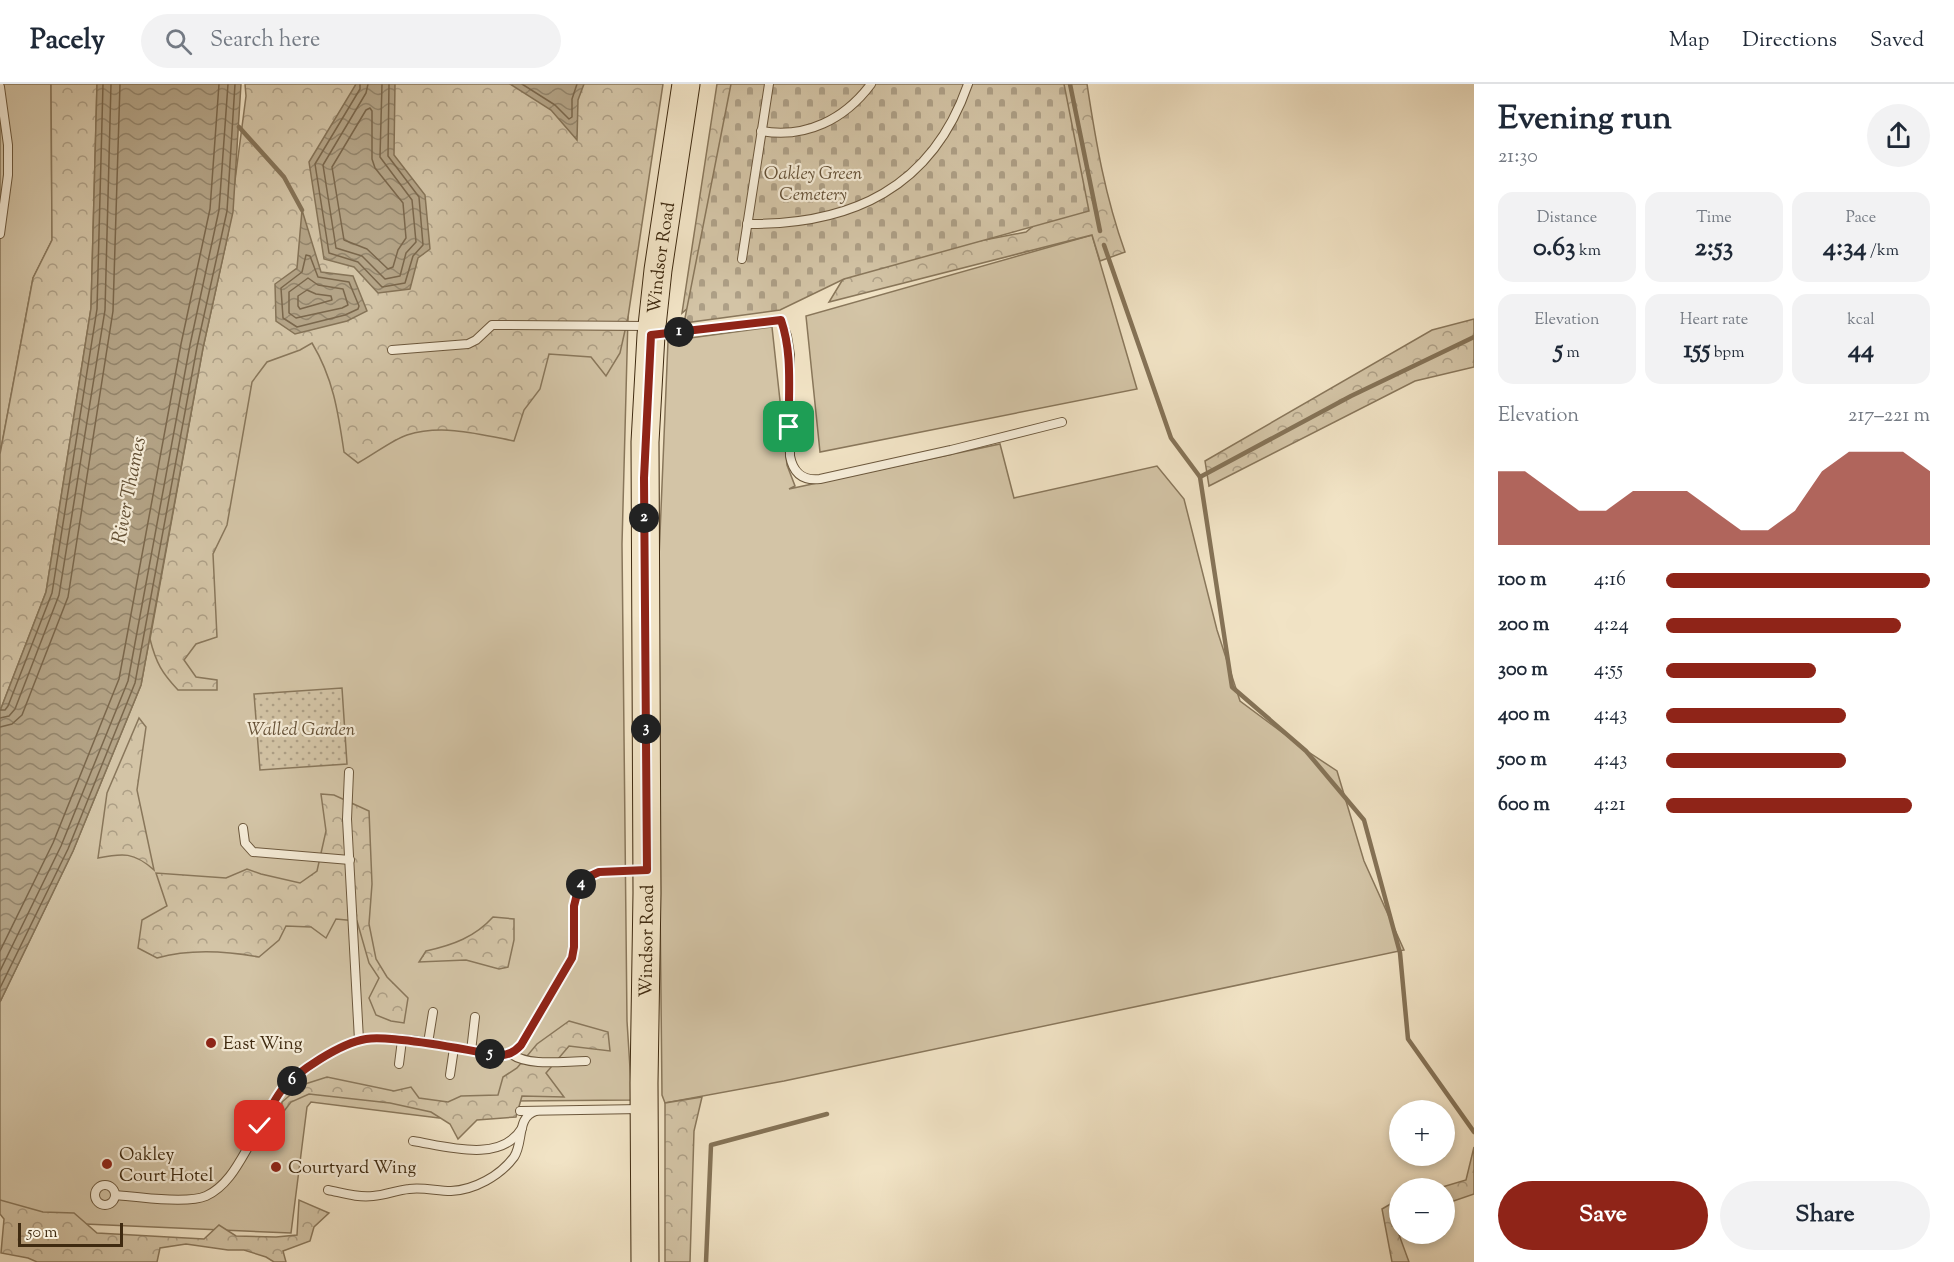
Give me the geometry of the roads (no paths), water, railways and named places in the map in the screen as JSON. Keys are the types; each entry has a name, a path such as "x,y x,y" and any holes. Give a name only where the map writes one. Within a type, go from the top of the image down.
{"main road":[{"name":"Windsor Road","path":"645,1262 647,870 644,506 652,331 662,233 686,84"}],"lane":[{"path":"741,259 769,84"},
{"path":"761,131 792,133 819,126 853,105 872,84"},
{"path":"747,224 793,223 831,215 863,204 894,187 919,165 942,138 957,112 968,84"},
{"path":"0,87 8,145 8,176 0,234"},
{"path":"392,350 468,344 476,340 492,325 652,331 781,320 787,336 790,355 790,456 795,471 809,479 820,479 935,454 1062,422"},
{"path":"349,772 347,819 359,1040"},
{"path":"243,828 245,843 249,849 259,854 350,860"},
{"path":"510,1054 521,1045 570,963 574,947 574,906 579,886 588,877 599,872 647,870"},
{"path":"428,1043 433,1012"},
{"path":"471,1051 475,1017"},
{"path":"116,1196 189,1199 201,1198 211,1193 230,1177 282,1090 293,1079 323,1058 359,1040 374,1038 428,1043 497,1055 510,1054 534,1061 586,1061"},
{"path":"399,1064 402,1040"},
{"path":"450,1075 454,1048"},
{"path":"520,1111 644,1109"},
{"path":"413,1141 480,1150 505,1144 516,1136 527,1116 536,1111"},
{"path":"328,1190 374,1196 407,1189 451,1191 472,1186 499,1173 510,1162 520,1144 522,1127"}],"water":[{"name":"River Thames","path":"97,84 241,84 233,212 203,348 141,685 73,851 0,1002 0,711 46,592 91,308"},
{"path":"356,84 395,84 394,155 425,195 430,249 418,258 410,289 378,293 354,267 324,259 309,162"},
{"path":"510,84 584,84 578,100 577,140 551,110"},
{"path":"302,210 321,272 353,276 367,311 347,321 295,334 276,321 275,284 297,268"}],"waterway":[{"path":"1070,84 1100,231"},
{"path":"239,127 284,177 302,210"},
{"path":"1104,245 1171,438 1200,477 1351,396 1474,337"},
{"path":"1200,477 1232,687 1306,751 1364,820 1400,953 1408,1039 1474,1132"},
{"path":"706,1262 711,1145 827,1114"}],"place":[{"name":"East Wing","path":"211,1043"},
{"name":"Oakley Court Hotel","path":"107,1164"},
{"name":"Courtyard Wing","path":"276,1167"}],"park label":[{"name":"Oakley Green Cemetery","path":"813,184"},
{"name":"Walled Garden","path":"301,729"}]}
